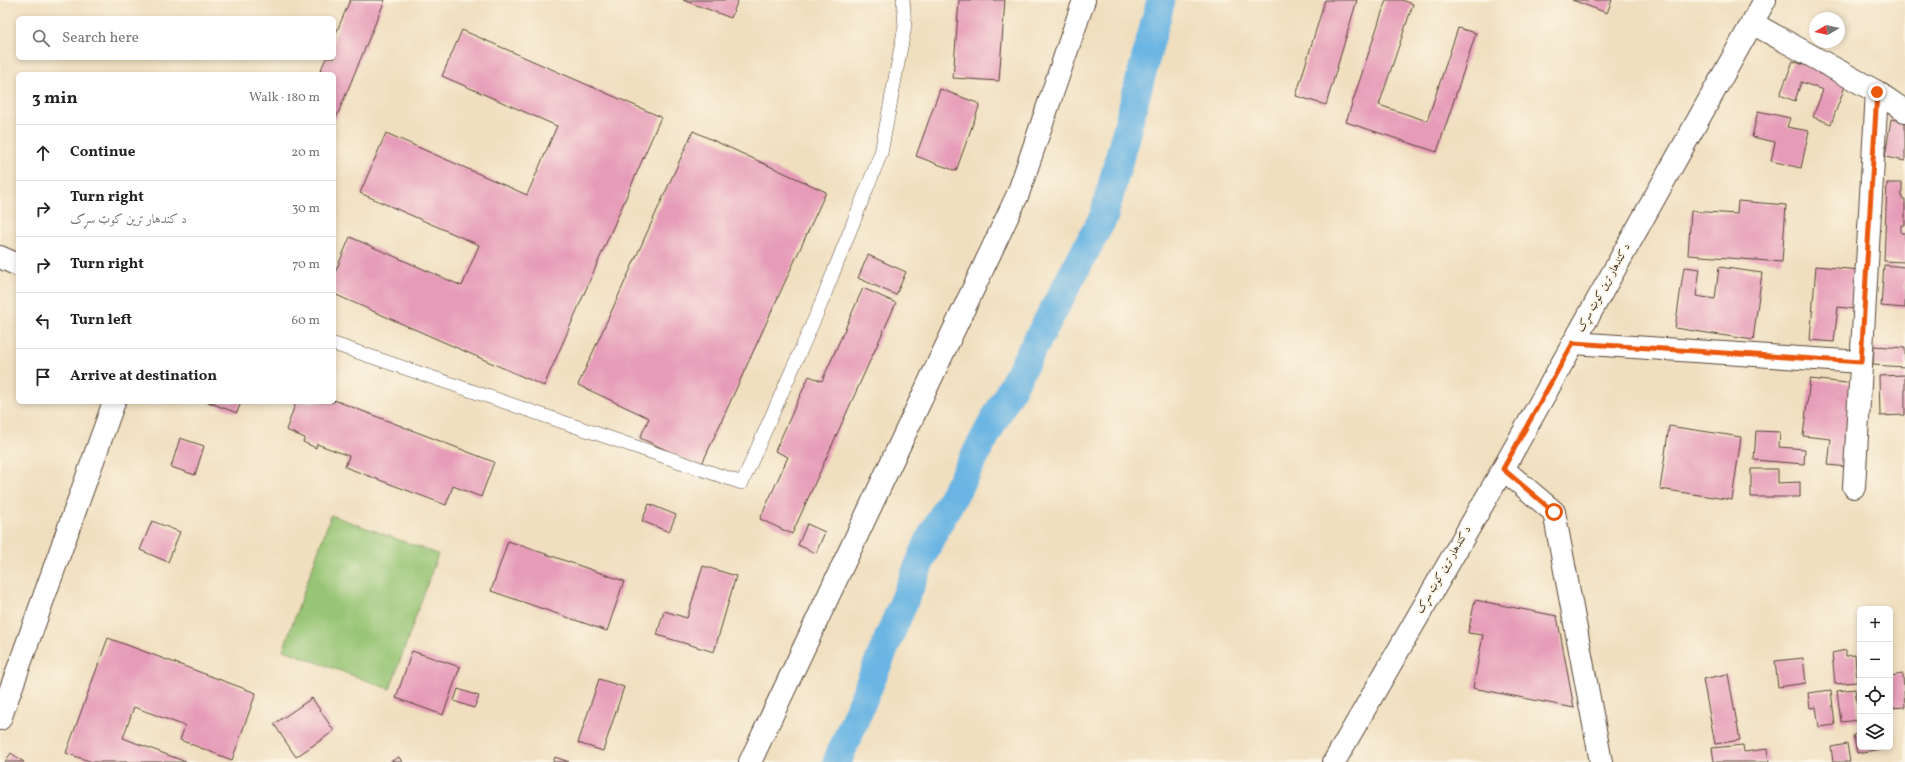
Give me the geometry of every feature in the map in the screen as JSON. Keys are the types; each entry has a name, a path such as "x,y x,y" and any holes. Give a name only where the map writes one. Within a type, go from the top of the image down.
{"street":[{"path":"750,762 1018,194 1084,0"},
{"name":"د کندهار ترين کوټ سړک","path":"1334,762 1503,469 1765,0"},
{"path":"1752,23 1877,92 1905,111"},
{"path":"1854,488 1877,92"},
{"path":"0,257 16,264"},
{"path":"1573,343 1861,362"},
{"path":"0,719 113,404"},
{"path":"1503,469 1554,512 1601,762"}],"lane":[{"path":"336,345 742,483 818,311 880,153 905,26 903,0"}],"green space":[{"path":"331,515 438,554 390,689 283,650"}],"building":[{"path":"350,0 385,0 336,118 336,72 320,72 325,60 336,60 336,33"},
{"path":"683,0 738,0 731,18"},
{"path":"959,0 1005,0 999,81 953,78"},
{"path":"1325,0 1357,0 1326,105 1296,96"},
{"path":"1386,0 1402,0 1413,4 1379,105 1427,121 1458,28 1476,33 1437,152 1346,122"},
{"path":"1572,0 1612,0 1607,13"},
{"path":"462,30 661,117 544,386 336,295 336,270 350,237 462,286 479,245 360,193 386,133 527,195 557,126 442,76"},
{"path":"1793,61 1847,81 1831,124 1813,117 1823,90 1801,82 1795,101 1780,95"},
{"path":"940,89 980,104 956,171 916,156"},
{"path":"1758,111 1790,118 1787,127 1809,131 1801,168 1771,161 1775,142 1752,137"},
{"path":"1891,119 1905,122 1905,161 1885,157"},
{"path":"693,131 826,192 701,466 640,438 649,418 578,385"},
{"path":"1887,183 1902,183 1902,199 1905,199 1905,225 1901,225 1901,233 1905,233 1905,262 1884,261"},
{"path":"1738,201 1786,205 1782,262 1688,255 1691,211 1737,214"},
{"path":"868,255 906,272 896,295 858,278"},
{"path":"1884,265 1905,267 1905,308 1881,306"},
{"path":"1816,266 1860,270 1856,309 1838,307 1834,342 1810,340"},
{"path":"1684,267 1700,269 1696,296 1715,299 1719,267 1762,273 1753,340 1675,328"},
{"path":"863,288 896,303 792,534 760,519 788,457 775,451 809,376 822,381"},
{"path":"1874,346 1905,348 1905,367 1873,365"},
{"path":"1905,375 1905,415 1880,416 1879,376"},
{"path":"1810,379 1856,384 1847,467 1828,465 1831,439 1803,436"},
{"path":"336,401 494,462 481,497 453,486 446,505 345,467 349,456 317,444 316,448 303,442 305,438 286,430 295,404 336,404"},
{"path":"213,404 240,404 237,413"},
{"path":"1669,426 1741,437 1732,500 1660,489"},
{"path":"1756,431 1780,432 1779,447 1805,449 1804,464 1754,460"},
{"path":"180,438 204,446 195,475 171,467"},
{"path":"1751,469 1778,469 1778,483 1800,482 1800,497 1751,497"},
{"path":"649,504 676,515 669,532 642,521"},
{"path":"152,521 180,532 168,562 140,550"},
{"path":"807,524 825,532 816,553 798,545"},
{"path":"508,541 624,581 607,631 491,591"},
{"path":"703,566 736,576 714,652 657,635 664,611 687,618"},
{"path":"1475,600 1557,616 1574,708 1473,688 1483,635 1468,633"},
{"path":"108,638 256,693 232,760 180,740 185,726 134,707 123,738 186,762 92,762 66,753"},
{"path":"1846,650 1846,656 1855,655 1857,682 1835,684 1832,653"},
{"path":"412,651 460,667 443,715 396,698"},
{"path":"1803,658 1806,683 1778,687 1775,661"},
{"path":"1728,674 1740,740 1715,744 1703,679"},
{"path":"1903,674 1905,707 1893,708 1893,676"},
{"path":"599,679 624,687 603,751 578,743"},
{"path":"458,689 479,696 474,708 454,701"},
{"path":"1855,689 1857,720 1841,722 1837,691"},
{"path":"1831,690 1835,725 1819,727 1816,707 1810,708 1808,693"},
{"path":"312,698 334,731 296,757 274,724"},
{"path":"1857,734 1857,750 1874,750 1857,753 1853,735"},
{"path":"1847,744 1850,762 1833,762 1831,747"},
{"path":"1743,745 1744,752 1767,749 1769,762 1714,762 1712,748"},
{"path":"11,753 24,762 5,762"},
{"path":"399,757 402,762 390,762"},
{"path":"555,757 569,762 553,762"}],"waterway":[{"path":"837,762 929,541 1104,216 1161,0"}],"route":[{"path":"1554,512 1503,469 1573,343 1861,362 1877,92"}]}
